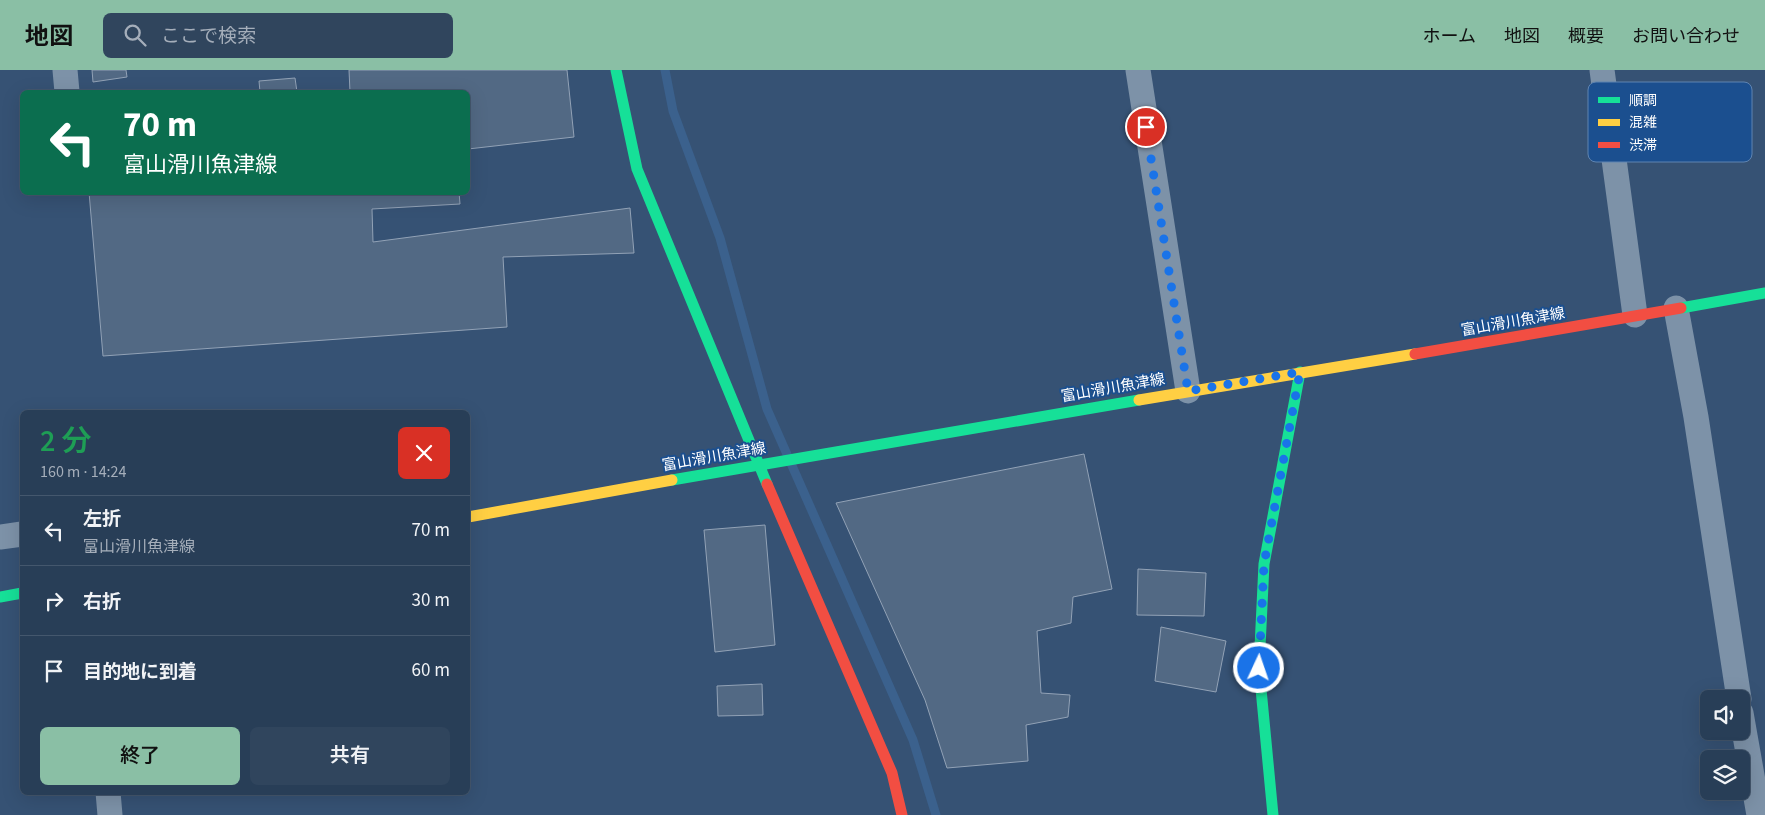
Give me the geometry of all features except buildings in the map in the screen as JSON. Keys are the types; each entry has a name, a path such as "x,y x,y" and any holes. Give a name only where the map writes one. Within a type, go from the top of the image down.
{"main road":[{"path":"616,70 638,169 758,464 892,773 902,815"},
{"name":"富山滑川魚津線","path":"470,517 758,464 1765,293"},
{"path":"1273,815 1259,668 1264,564 1300,372"},
{"path":"0,597 20,593"}],"street":[{"path":"65,70 67,90"},
{"path":"1138,70 1188,391"},
{"path":"1614,162 1635,315"},
{"path":"1676,308 1696,418 1738,690"},
{"path":"0,537 20,534"},
{"path":"1746,740 1759,815"},
{"path":"108,795 110,815"}],"waterway":[{"path":"665,70 673,111 720,238 767,409 913,740 936,815"}],"traffic: fast":[{"path":"616,70 637,169 767,484"},
{"path":"1681,308 1765,293"},
{"path":"1273,815 1259,668 1264,564 1300,372"},
{"path":"672,480 1139,400"},
{"path":"0,597 20,593"}],"traffic: slow":[{"path":"1139,400 1415,354"},
{"path":"470,517 672,480"}],"traffic: jam":[{"path":"1415,354 1681,308"},
{"path":"767,484 892,773 902,815"}],"route":[{"path":"1146,127 1188,391 1300,372 1264,564 1259,668"}]}
